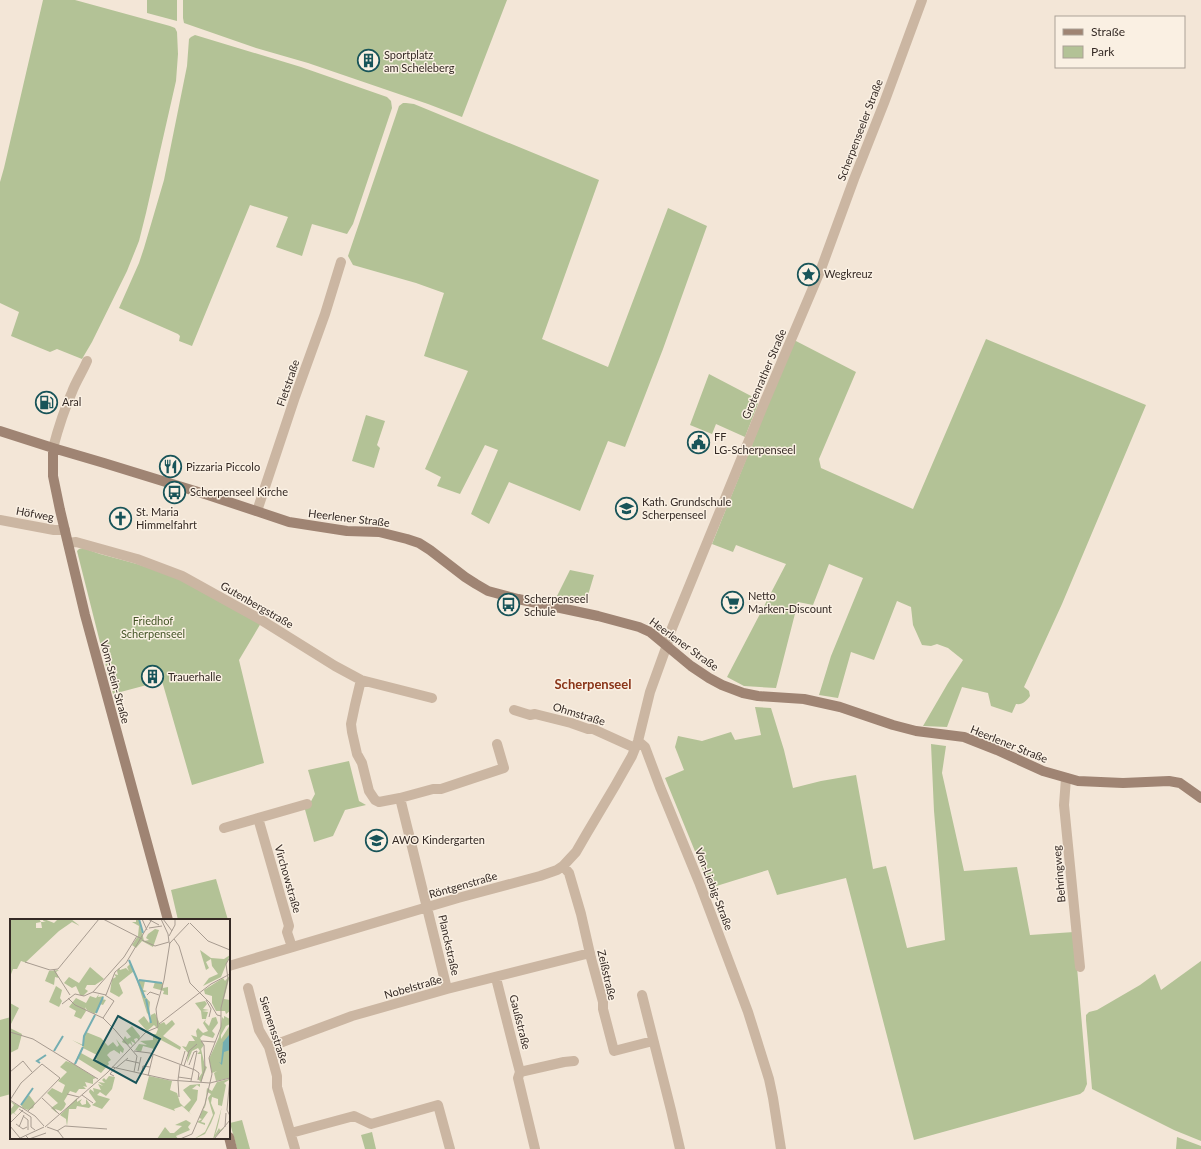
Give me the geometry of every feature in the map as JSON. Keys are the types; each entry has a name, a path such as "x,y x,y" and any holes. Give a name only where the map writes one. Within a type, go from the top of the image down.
{"main road":[{"name":"Heerlener Straße","path":"0,431 104,462 289,522 347,531 379,532 407,539 430,550 465,577 488,591 639,626 650,632 667,645 690,666 722,685 743,693 758,696 804,699 840,707 893,725 916,731 964,738 997,750 1043,771 1081,782 1169,781 1180,784 1201,798"},
{"name":"Vom-Stein-Straße","path":"53,448 53,476 89,633 168,919"},
{"path":"230,1139 232,1149"}],"street":[{"name":"Scherpenseeler Straße","path":"821,269 922,0"},
{"name":"Fletstraße","path":"257,512 295,397 325,314 341,262"},
{"name":"Grotenrather Straße","path":"667,645 670,633 764,401 821,269"},
{"path":"53,448 63,413 87,361"},
{"name":"Höfweg","path":"0,520 54,530 65,530"},
{"name":"Gutenbergstraße","path":"68,543 76,542 136,559 182,576 258,618 330,663 361,680 432,698"},
{"path":"636,745 648,700 667,645"},
{"path":"361,680 351,724 357,754 362,763 370,791 375,800 379,802 433,789 441,789 504,768 497,744"},
{"name":"Ohmstraße","path":"514,710 530,715 536,714 588,729 593,729 636,745"},
{"name":"Röntgenstraße","path":"230,966 558,870 576,852 616,786 636,745"},
{"name":"Von-Liebig-Straße","path":"636,745 646,747 660,787 701,886 748,1012 769,1079 781,1149"},
{"name":"Behringweg","path":"1066,778 1064,805 1080,967"},
{"name":"Planckstraße","path":"400,798 447,989"},
{"path":"224,828 307,804"},
{"name":"Virchowstraße","path":"258,818 289,926 287,932 292,947"},
{"name":"Zeißstraße","path":"563,866 569,873 581,914 614,1051 653,1041"},
{"name":"Nobelstraße","path":"269,1047 352,1016 447,989 496,978 590,953"},
{"name":"Gaußstraße","path":"496,978 520,1072 518,1078 535,1149"},
{"name":"Siemensstraße","path":"248,988 259,1030 269,1047 277,1076 277,1087 295,1149"},
{"path":"642,995 680,1149"},
{"path":"520,1072 574,1061"},
{"path":"291,1133 354,1116 371,1124 438,1105 450,1149"}],"green space":[{"path":"43,0 75,0 170,26 175,28 177,32 178,54 176,81 139,241 127,271 82,359 57,349 50,352 11,336 19,312 0,303 0,182"},
{"path":"147,0 177,0 177,21 147,13"},
{"path":"183,0 507,0 462,117 308,63 256,48 184,23"},
{"path":"195,35 301,67 387,97 391,101 392,108 353,224 347,234 312,224 302,256 276,247 288,217 250,205 192,346 179,341 180,336 178,334 119,308 139,263 164,180 187,66 189,39"},
{"path":"403,103 414,104 599,180 542,339 608,367 668,208 707,226 663,349 625,447 608,441 580,511 509,482 489,524 471,514 498,450 485,445 460,494 437,486 441,477 425,469 468,371 424,356 444,293 416,283 353,265 348,256 399,106"},
{"path":"986,339 1146,405 1062,604 1024,687 1029,691 1030,696 1026,701 1016,704 1012,713 991,706 988,693 962,687 947,727 923,726 963,660 948,648 937,644 931,646 922,645 913,625 911,607 897,601 874,660 851,652 838,698 819,695 831,656 863,578 829,564 813,605 798,602 776,688 744,686 727,677 786,564 736,545 733,552 712,544 794,340 856,372 819,459 821,468 913,509"},
{"path":"709,374 753,397 758,404 745,437 716,424 712,434 690,425"},
{"path":"366,415 385,421 377,445 380,448 374,468 352,461"},
{"name":"Friedhof Scherpenseel","path":"83,548 179,578 261,623 239,660 264,763 192,785 162,681 113,694 77,551"},
{"path":"570,570 594,575 586,602 557,596"},
{"path":"755,707 771,708 784,750 793,788 856,775 873,869 886,866 907,948 945,940 934,811 931,744 946,746 942,773 964,871 1017,867 1030,935 1074,932 1087,1084 1084,1091 1080,1094 914,1140 846,878 777,895 768,870 710,888 665,778 684,770 675,747 678,736 702,741 731,732 735,740 761,735"},
{"path":"349,761 359,801 366,805 345,810 333,836 314,842 304,806 309,805 315,794 308,770"},
{"path":"216,879 228,919 178,919 171,890"},
{"path":"1201,961 1201,1141 1174,1130 1092,1089 1086,1015 1140,985 1155,974 1161,990"},
{"path":"10,1017 10,1094 0,1097 0,1020"},
{"path":"242,1120 250,1149 237,1149 230,1123"},
{"path":"372,1132 376,1149 365,1149 361,1135"},
{"path":"1177,1137 1201,1146 1201,1149 1176,1149"}],"place":[{"name":"Sportplatz am Scheleberg","path":"368,61"},
{"name":"Wegkreuz","path":"808,274"},
{"name":"Aral","path":"46,402"},
{"name":"FF LG-Scherpenseel","path":"698,443"},
{"name":"Pizzaria Piccolo","path":"170,467"},
{"name":"Scherpenseel Kirche","path":"175,492"},
{"name":"Kath. Grundschule Scherpenseel","path":"626,508"},
{"name":"St. Maria Himmelfahrt","path":"120,518"},
{"name":"Netto Marken-Discount","path":"733,602"},
{"name":"Scherpenseel Schule","path":"508,605"},
{"name":"Trauerhalle","path":"152,677"},
{"name":"AWO Kindergarten","path":"377,840"}],"district":[{"name":"Scherpenseel","path":"593,684"}]}
